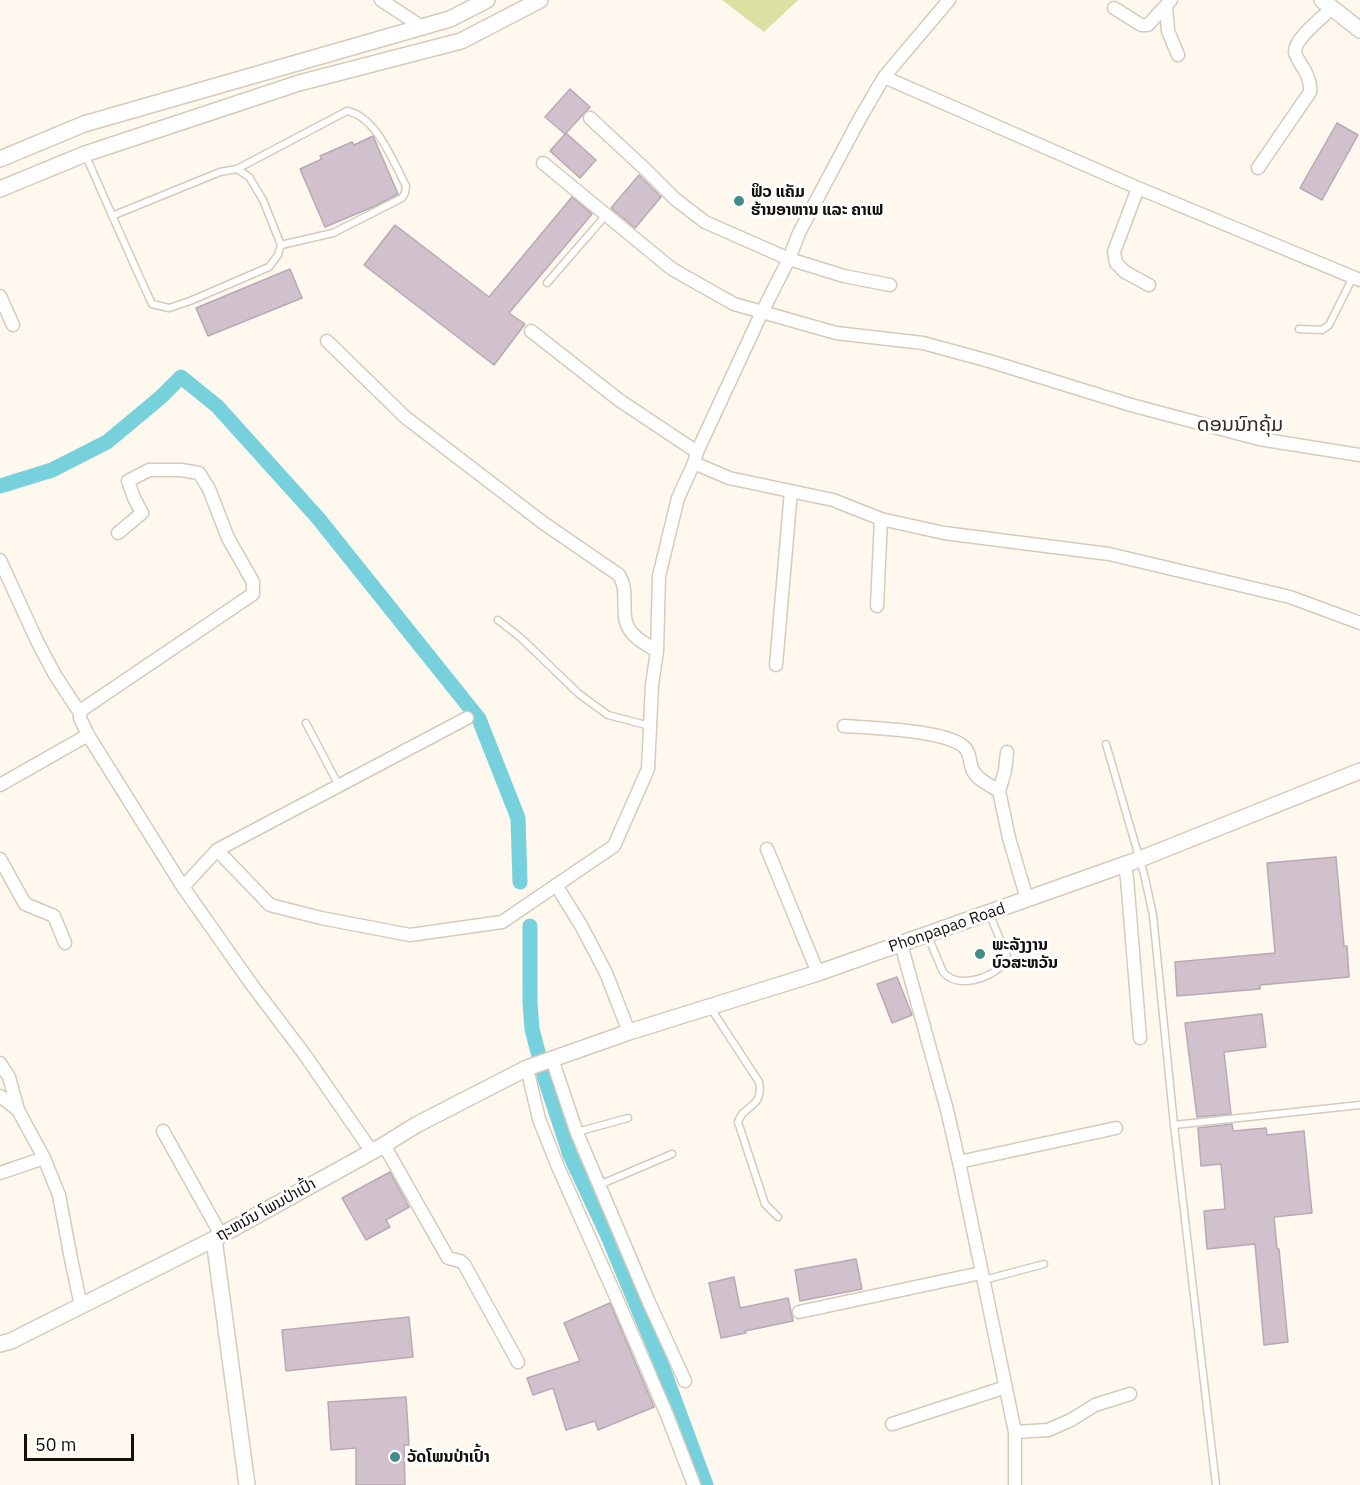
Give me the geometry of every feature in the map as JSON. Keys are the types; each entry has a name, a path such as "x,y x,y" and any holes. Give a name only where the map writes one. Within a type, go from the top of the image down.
{"street":[{"path":"381,0 422,27"},
{"path":"0,159 84,124 450,19 487,0"},
{"path":"0,189 85,154 299,83 460,41 540,0"},
{"path":"217,850 270,905 321,918 410,935 502,922 614,846 648,769 652,685 657,651 659,576 678,498 799,234 859,120 884,77 949,0"},
{"path":"1114,8 1141,26 1148,25 1169,3"},
{"path":"1169,3 1168,31 1178,55"},
{"path":"1258,168 1310,92 1310,80 1295,55 1295,47 1301,38 1327,4 1360,30"},
{"path":"884,77 1138,188 1357,278"},
{"path":"590,118 675,199 705,222 789,260 844,276 890,285"},
{"path":"543,163 672,269 734,304 836,333 923,343 1131,405 1259,439 1360,456"},
{"path":"1138,188 1114,252 1116,263 1125,273 1149,285"},
{"path":"0,296 13,325"},
{"path":"531,330 696,458 729,478 833,500 881,519 944,533 1109,554 1290,597 1360,623"},
{"path":"327,341 405,417 542,522 619,575 624,582 627,628 634,636 657,651"},
{"path":"80,713 253,594 253,582 228,538 209,489 199,473 181,470 149,470 128,481 142,513 118,533"},
{"path":"776,665 791,491"},
{"path":"877,606 881,519"},
{"path":"0,560 41,650 80,713 88,735 183,887 252,985 378,1149 448,1258 464,1264 518,1362"},
{"path":"183,887 217,850 468,718"},
{"path":"844,726 903,730 941,736 956,741 968,752 976,776 999,791"},
{"path":"0,785 88,735"},
{"path":"1007,752 1005,771 999,791 1009,838 1027,899"},
{"name":"Phonpapao Road","path":"527,1068 629,1032 818,973 989,913 1140,858 1360,771"},
{"path":"767,849 818,973"},
{"path":"0,859 25,904 54,916 65,943"},
{"path":"1124,863 1140,1038"},
{"path":"556,885 582,927 606,973 629,1032"},
{"path":"901,944 959,1162 1015,1432 1015,1485"},
{"path":"549,1059 599,1185 685,1382"},
{"path":"0,1063 9,1077 18,1110 44,1158 59,1195 81,1306"},
{"path":"527,1068 539,1119 558,1167 667,1415 694,1485"},
{"name":"ຖະຫນົນ ໂພນປ່າເປົ້າ","path":"0,1344 11,1341 218,1237 378,1149 416,1125 527,1068"},
{"path":"0,1096 18,1110"},
{"path":"959,1162 1116,1128"},
{"path":"163,1131 218,1237 247,1485"},
{"path":"0,1173 44,1158"},
{"path":"800,1312 982,1276"},
{"path":"892,1424 1006,1387"},
{"path":"1015,1432 1048,1430 1071,1420 1095,1405 1130,1394"}],"lane":[{"path":"112,216 220,171 237,169 347,111 354,112 367,121 378,134 406,186 404,196 333,234 280,245"},
{"path":"85,154 152,304 169,308 269,267 278,255 280,245 263,200 249,177 237,169"},
{"path":"547,283 606,215"},
{"path":"1299,329 1322,330 1329,325 1357,278"},
{"path":"498,620 521,638 579,694 608,715 650,726"},
{"path":"306,723 339,786"},
{"path":"1106,744 1140,858 1153,915 1174,1125 1216,1485"},
{"path":"927,934 943,972 948,977 959,981 975,980 995,971 1004,964 1007,956 989,913"},
{"path":"710,1006 759,1082 761,1091 758,1098 754,1105 739,1116 738,1122 765,1204 778,1217"},
{"path":"1174,1125 1360,1105"},
{"path":"577,1132 628,1118"},
{"path":"599,1185 672,1154"},
{"path":"982,1276 1044,1264"}],"green space":[{"path":"722,0 798,0 764,32"}],"building":[{"path":"570,89 590,107 565,134 545,117"},
{"path":"1337,123 1358,135 1322,200 1300,188"},
{"path":"566,133 596,160 580,178 550,151"},
{"path":"373,136 398,194 325,227 300,169 322,159 320,156 352,142 354,145"},
{"path":"639,175 661,197 635,228 611,208"},
{"path":"572,197 592,214 509,313 525,324 494,365 364,265 395,225 489,297"},
{"path":"290,269 302,298 208,336 196,308"},
{"path":"1336,857 1349,977 1260,985 1260,989 1177,996 1175,962 1275,953 1267,863"},
{"path":"897,977 912,1015 892,1023 877,984"},
{"path":"1262,1014 1266,1047 1224,1052 1231,1114 1197,1117 1185,1023"},
{"path":"1232,1124 1233,1131 1266,1128 1267,1135 1304,1131 1312,1213 1274,1217 1288,1342 1264,1345 1255,1244 1207,1249 1204,1211 1225,1209 1221,1164 1201,1166 1198,1128"},
{"path":"390,1172 409,1207 386,1220 390,1227 366,1240 342,1198"},
{"path":"856,1259 862,1289 800,1301 795,1270"},
{"path":"734,1277 740,1308 788,1298 793,1321 721,1338 709,1283"},
{"path":"610,1303 654,1407 598,1430 595,1421 566,1430 553,1388 533,1395 527,1378 580,1361 564,1323"},
{"path":"409,1317 413,1357 286,1371 282,1330"},
{"path":"406,1397 409,1445 404,1445 405,1485 356,1485 356,1448 331,1450 328,1402"}],"waterway":[{"path":"0,486 52,470 107,442 161,397 181,377 217,406 318,518 479,719 518,818 520,882"},
{"path":"530,926 532,1029 545,1079 570,1155 607,1234 662,1366 706,1485"}],"place":[{"name":"ຟິວ ແຄັມ ຮ້ານອາຫານ ແລະ ຄາເຟ","path":"739,201"},
{"name":"ພະລັງງານ ບົວສະຫວັນ","path":"980,954"},
{"name":"ວັດໂພນປ່າເປົ້າ","path":"395,1457"}],"district":[{"name":"ດອນນົກຄຸ້ມ","path":"1240,425"}]}
